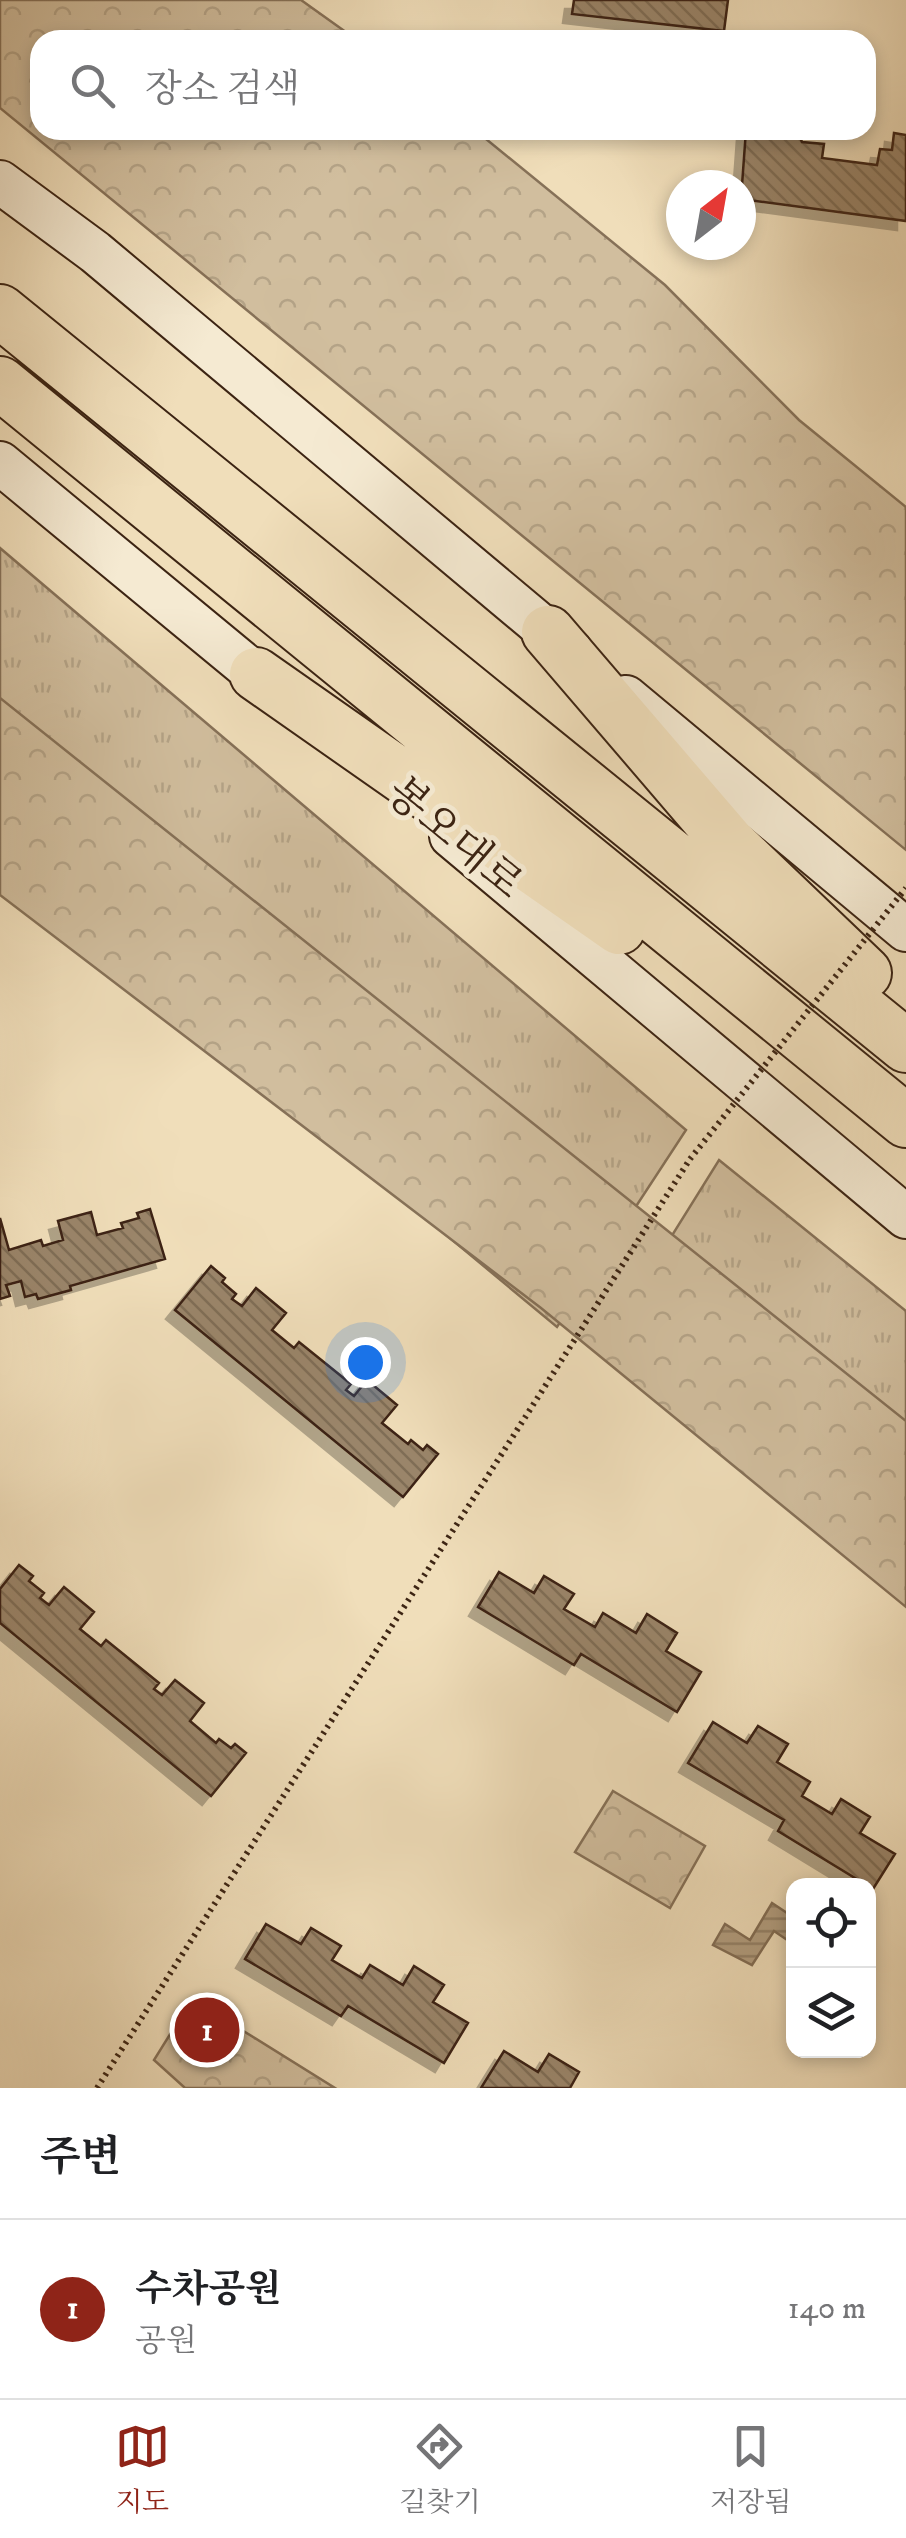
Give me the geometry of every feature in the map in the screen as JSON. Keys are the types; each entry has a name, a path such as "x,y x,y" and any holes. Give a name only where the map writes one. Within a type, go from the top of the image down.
{"highway":[{"path":"0,312 906,1046"},
{"name":"봉오대로","path":"0,383 906,1121"},
{"path":"548,632 728,842 906,1012"},
{"path":"256,674 753,1022 906,1137"}],"main road":[{"path":"0,182 110,264 906,930"},
{"name":"봉오대로","path":"0,463 906,1217"}],"path":[{"path":"96,2088 690,1159 906,888"}],"green space":[{"path":"0,0 301,0 343,30 30,30 30,133 0,108"},
{"path":"39,140 487,140 665,285 799,420 906,507 906,850"},
{"path":"0,548 686,1130 557,1327 0,864"},
{"path":"0,698 906,1421 906,1607 541,1308 0,895"},
{"path":"719,1160 906,1311 906,1604 600,1351"},
{"path":"613,1791 705,1846 670,1908 575,1852"},
{"path":"192,1999 335,2088 185,2088 154,2060"}],"shaded area":[{"path":"772,1903 786,1912 786,1939 774,1931 752,1965 713,1945 725,1924 750,1940"}],"building":[{"path":"574,0 728,0 724,30 572,14"},
{"path":"894,133 906,135 906,221 756,201 756,170 743,170 745,140 824,144 822,158 877,165 880,149 892,150"},
{"path":"150,1209 165,1259 38,1299 36,1294 25,1297 21,1281 6,1285 10,1296 0,1299 0,1218 9,1250 41,1240 43,1246 63,1240 58,1221 91,1212 97,1235 123,1228 121,1223 139,1218 137,1213"},
{"path":"211,1266 236,1294 232,1299 242,1306 256,1288 286,1313 272,1330 294,1348 299,1342 351,1384 346,1390 354,1396 367,1380 397,1405 382,1423 408,1444 411,1440 423,1450 427,1445 438,1454 403,1497 175,1310"},
{"path":"19,1565 33,1576 29,1581 44,1593 40,1598 49,1605 64,1587 94,1612 80,1629 101,1646 106,1640 159,1683 154,1689 162,1695 175,1680 204,1703 190,1721 216,1743 219,1739 231,1748 235,1744 246,1753 211,1796 0,1623 0,1589"},
{"path":"499,1572 534,1593 544,1576 574,1594 564,1609 595,1627 603,1613 636,1633 647,1614 677,1633 666,1651 701,1672 677,1712 581,1654 574,1665 478,1607"},
{"path":"713,1722 747,1743 758,1726 788,1744 777,1762 810,1782 802,1796 832,1814 841,1799 870,1817 860,1833 895,1854 876,1884 876,1878 855,1878 778,1831 784,1820 688,1763"},
{"path":"266,1924 301,1944 311,1928 341,1946 332,1960 362,1978 370,1965 403,1985 414,1966 444,1985 433,2002 468,2023 444,2063 348,2006 341,2016 245,1959"},
{"path":"504,2051 538,2072 549,2054 579,2072 570,2088 481,2088"}],"place":[{"name":"수차공원","path":"207,2030"}]}
